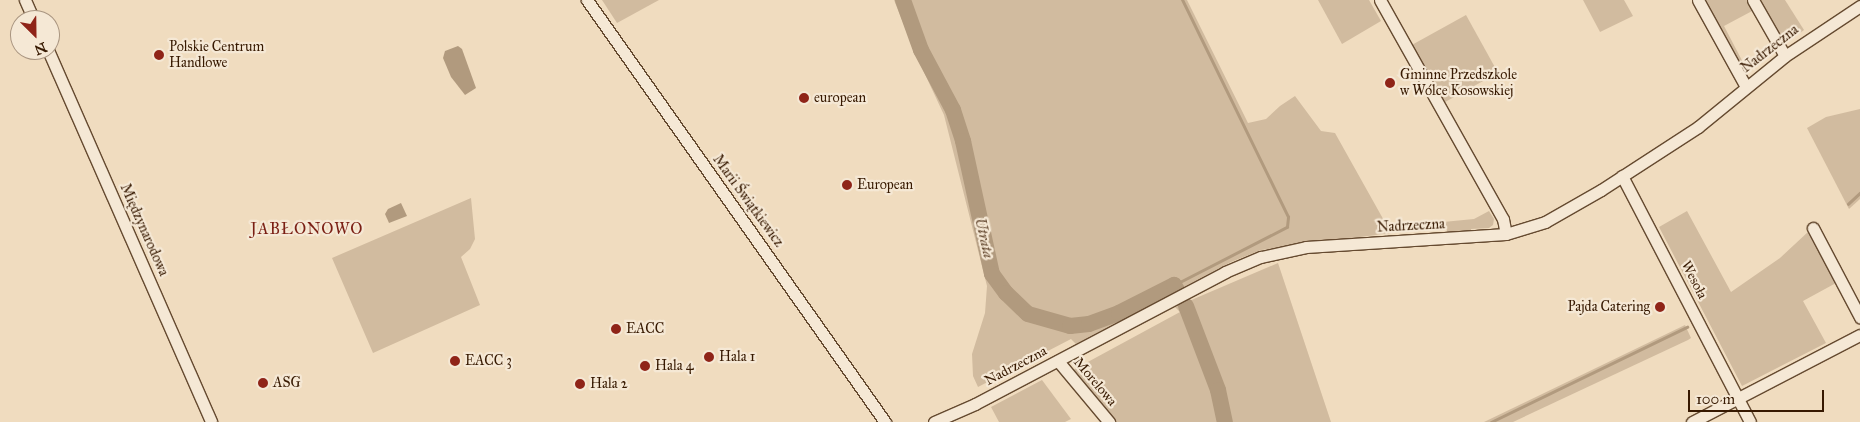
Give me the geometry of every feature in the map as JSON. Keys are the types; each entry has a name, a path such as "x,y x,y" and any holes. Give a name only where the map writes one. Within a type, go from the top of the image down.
{"street":[{"name":"Marii Świątkiewicz","path":"587,0 887,421"},
{"path":"1380,0 1503,219 1506,234"},
{"path":"1698,0 1746,87"},
{"path":"1753,0 1785,56"},
{"name":"Nadrzeczna","path":"934,422 976,404 1225,272 1272,253 1306,247 1506,234 1546,222 1698,127 1785,56 1860,6"},
{"name":"Międzynarodowa","path":"52,60 212,422"},
{"name":"Wesoła","path":"1622,176 1750,422"},
{"path":"1813,228 1860,317"},
{"path":"1692,422 1860,335"},
{"name":"Morelowa","path":"1058,361 1109,422"}],"shaded area":[{"path":"602,0 659,0 617,23"},
{"path":"894,0 1187,0 1248,123 1266,119 1295,96 1321,131 1335,133 1391,233 1261,250 1231,262 1076,344 1071,339 978,387 973,376 972,354 985,313 987,286 944,115 916,55"},
{"path":"1318,0 1369,0 1381,21 1342,44"},
{"path":"1583,0 1624,0 1633,16 1600,32"},
{"path":"1703,0 1748,0 1754,10 1724,26 1748,72 1745,79"},
{"path":"1757,0 1785,0 1804,30 1787,43 1780,41"},
{"path":"1466,15 1498,73 1444,103 1412,45"},
{"path":"458,46 462,49 476,88 465,95 451,77 443,58 445,51"},
{"path":"1860,109 1860,199 1849,209 1807,128 1826,117"},
{"path":"471,198 475,239 470,249 461,257 480,305 373,353 332,258"},
{"path":"401,203 407,216 389,223 385,214 388,209"},
{"path":"1489,211 1494,219 1493,225 1489,228 1471,229 1471,233 1449,235 1443,222 1474,219"},
{"path":"1687,211 1731,292 1780,258 1809,231 1836,283 1803,301 1826,343 1742,386 1659,227"},
{"path":"1278,263 1331,422 1116,422 1073,370 1180,312 1175,307"},
{"path":"1685,325 1691,338 1688,340 1513,422 1484,422"},
{"path":"1042,380 1071,419 1065,422 999,422 991,407"}],"waterway":[{"name":"Utrata","path":"903,0 921,50 953,110 963,141 992,274 1006,293 1028,314 1070,326 1089,324 1119,313 1174,285 1177,290"},
{"path":"1174,285 1287,227 1288,217 1182,0"},
{"path":"1848,204 1860,193"},
{"name":"Utrata","path":"1186,306 1218,390 1225,422"},
{"path":"1491,422 1687,327"}],"place":[{"name":"Polskie Centrum Handlowe","path":"159,55"},
{"name":"Gminne Przedszkole w Wólce Kosowskiej","path":"1390,83"},
{"name":"european","path":"804,98"},
{"name":"European","path":"847,185"},
{"name":"Pajda Catering","path":"1660,307"},
{"name":"EACC","path":"616,329"},
{"name":"Hala 1","path":"709,357"},
{"name":"EACC 3","path":"455,361"},
{"name":"Hala 4","path":"645,366"},
{"name":"ASG","path":"263,383"},
{"name":"Hala 2","path":"580,384"}],"district":[{"name":"JABŁONOWO","path":"307,229"}]}
